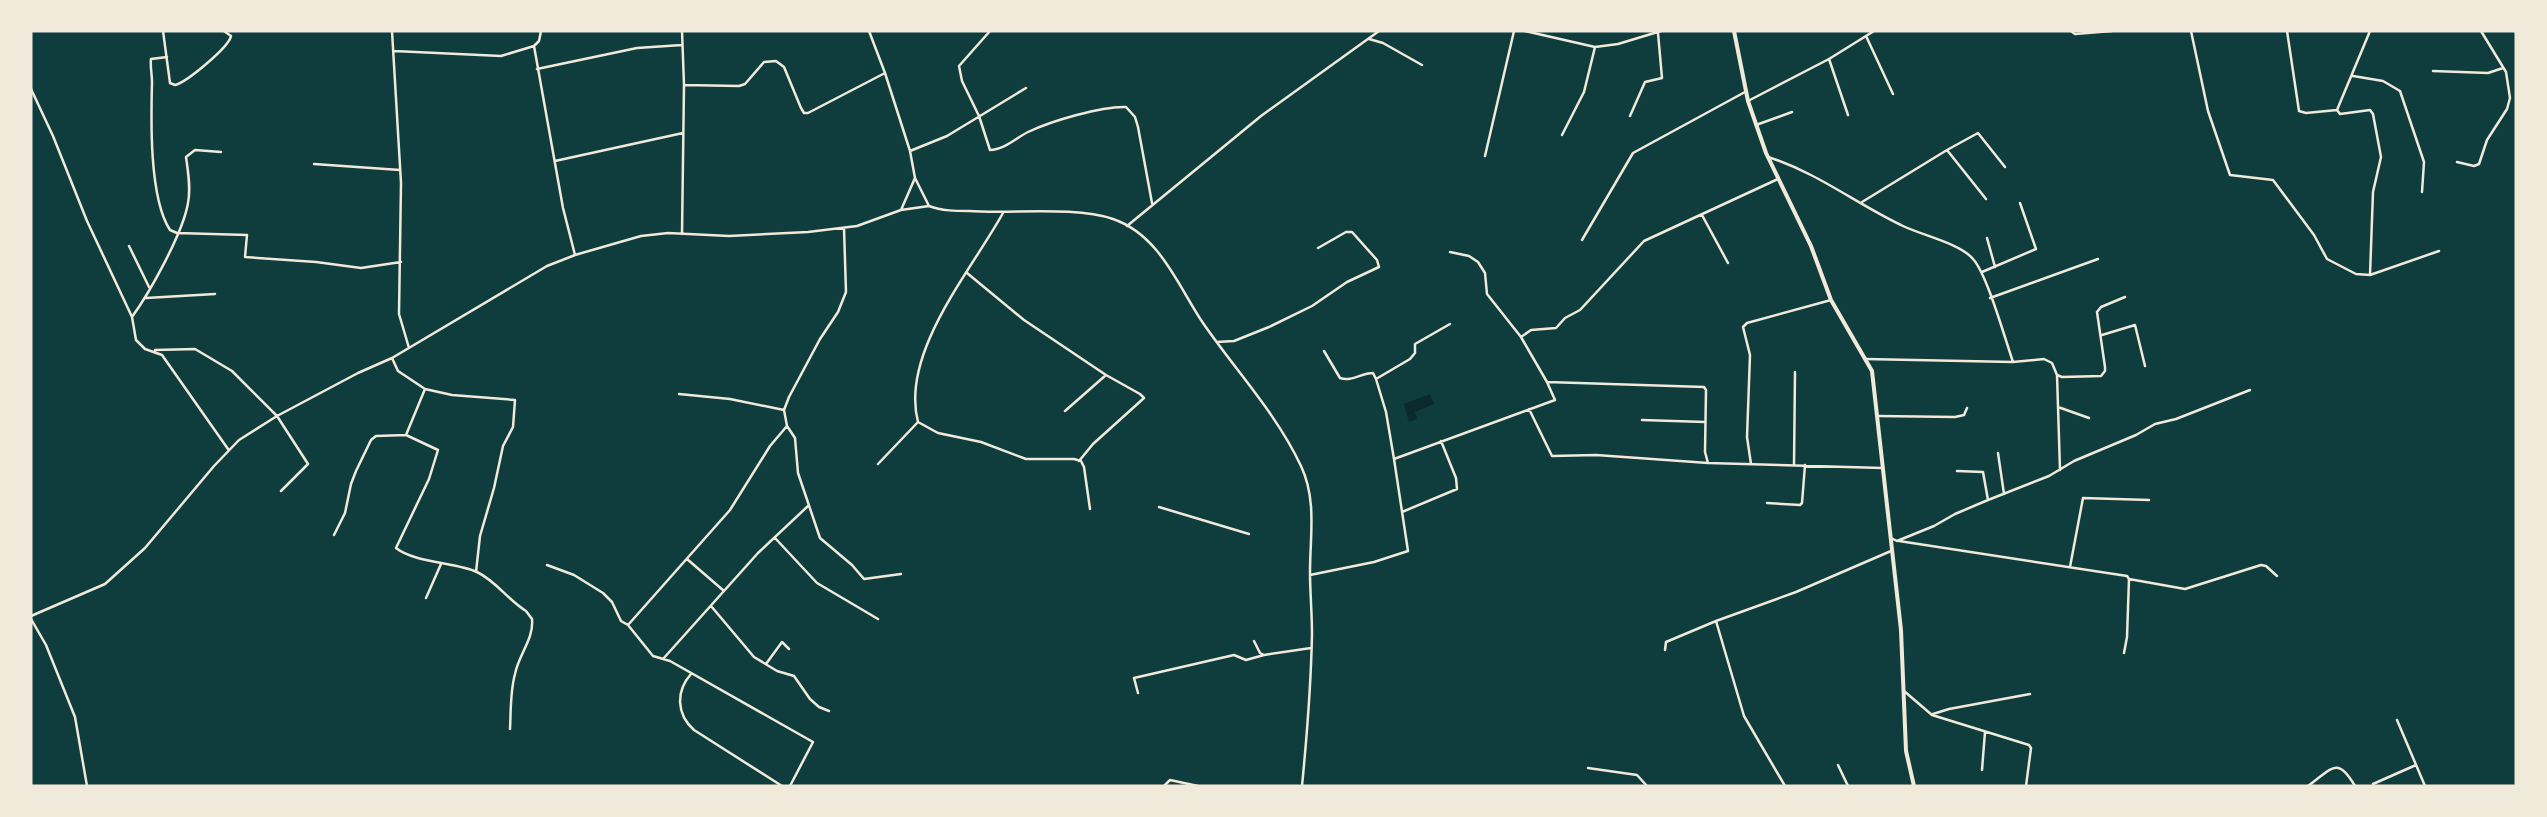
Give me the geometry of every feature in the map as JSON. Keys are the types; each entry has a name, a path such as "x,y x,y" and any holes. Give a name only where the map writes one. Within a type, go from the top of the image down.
{"street":[{"path":"163,31 170,83 178,85 195,74 227,43 230,36 224,31"},
{"path":"392,31 400,170 400,319 409,348"},
{"path":"394,51 501,56 534,46 539,40 541,31"},
{"path":"682,31 684,85 682,234"},
{"path":"869,31 885,73 910,151 915,178 929,206"},
{"path":"990,31 986,33 959,66 962,81 979,116 988,148 994,150 1036,129 1110,107 1126,107 1135,117 1138,127 1152,203"},
{"path":"1127,226 1152,203 1279,102 1379,31"},
{"path":"1484,156 1514,31"},
{"path":"1525,31 1595,47 1618,44 1660,32 1662,78 1645,82 1630,116"},
{"path":"1734,31 1748,101 1768,157 1811,246 1831,300 1872,371 1889,538 1901,630 1906,751 1914,786"},
{"path":"1748,101 1829,59 1874,31"},
{"path":"2071,31 2075,34 2112,31"},
{"path":"2191,31 2208,111 2228,174 2273,180 2314,235 2327,259 2356,274 2370,275 2439,250"},
{"path":"2286,31 2298,109 2303,112 2337,110 2340,114 2372,111 2381,161 2372,200 2370,275"},
{"path":"2337,110 2353,76 2370,31"},
{"path":"2458,162 2474,166 2479,164 2490,134 2507,109 2510,90 2504,68 2481,31"},
{"path":"1866,36 1892,94"},
{"path":"1369,39 1382,43 1422,65"},
{"path":"537,68 637,48 682,45"},
{"path":"534,46 563,208 575,255"},
{"path":"1562,135 1584,92 1595,47"},
{"path":"167,57 150,61 151,124 159,196 166,225 170,230 178,234 247,234 245,257 316,262 361,268 401,262"},
{"path":"1829,59 1848,115"},
{"path":"684,85 739,86 745,84 764,62 776,61 784,67 804,113 825,105 885,73"},
{"path":"2433,72 2488,73 2504,68"},
{"path":"2353,76 2383,81 2395,86 2401,92 2424,162 2422,192"},
{"path":"910,151 947,136 1026,88"},
{"path":"31,90 53,136 87,221 132,317 132,332 136,340 145,349 162,355 228,450"},
{"path":"1582,240 1633,153 1746,91"},
{"path":"1756,125 1792,112"},
{"path":"555,161 684,133"},
{"path":"1862,202 1978,133 2005,167"},
{"path":"132,317 146,298 149,287 178,234 189,201 186,157 195,150 221,152"},
{"path":"1947,150 1986,199"},
{"path":"1768,157 1790,164 1901,225 1966,252 1975,260 1982,272 2013,362"},
{"path":"314,164 400,170"},
{"path":"901,210 915,178"},
{"path":"1521,337 1531,330 1556,328 1564,318 1580,310 1644,241 1778,178"},
{"path":"1982,272 2036,249 2020,203"},
{"path":"87,786 75,717 46,645 31,618 105,584 145,548 228,450 239,440 277,416 358,373 392,358 547,266 575,255 641,236 682,234 754,236 844,228 872,222 901,210 929,206 944,210 1003,213 1092,214 1114,219 1127,226 1157,251 1173,272 1203,324 1246,378 1301,466 1309,486 1312,509 1310,575 1312,648 1302,786"},
{"path":"1003,213 928,338 923,351 916,396 918,422 938,433 981,442 1026,459 1079,461 1084,467 1090,509"},
{"path":"1702,215 1728,263"},
{"path":"844,228 846,292 838,312 812,354 784,410 787,426 795,438 798,472 820,538 852,565 864,579 901,574"},
{"path":"1217,342 1234,341 1269,327 1312,306 1347,282 1379,267 1377,260 1352,232 1346,232 1318,248"},
{"path":"1987,238 1994,267"},
{"path":"129,246 149,287"},
{"path":"1394,459 1555,400 1547,382 1521,337 1487,294 1485,272 1478,262 1469,256 1450,252"},
{"path":"1990,298 2098,259"},
{"path":"967,273 1024,320 1144,398 1093,444 1079,461"},
{"path":"146,298 215,294"},
{"path":"2057,375 2062,377 2103,375 2105,367 2102,335 2097,315 2098,310 2125,297"},
{"path":"1751,464 1747,437 1750,355 1743,327 1747,323 1831,300"},
{"path":"1376,380 1410,359 1415,353 1415,344 1450,324"},
{"path":"2102,335 2135,325 2145,366"},
{"path":"151,351 195,349 232,371 277,416 308,464 280,490"},
{"path":"1310,575 1374,562 1408,551 1386,412 1376,380 1372,373 1366,373 1347,380 1340,378 1324,351"},
{"path":"392,358 398,371 425,389 452,395 515,400 513,427 503,446 494,488 480,536 476,572"},
{"path":"1865,359 2013,362 2049,360 2057,375 2060,470"},
{"path":"1794,465 1795,372"},
{"path":"1065,412 1101,382 1106,375"},
{"path":"1547,382 1702,386 1706,390 1705,452 1708,463"},
{"path":"406,435 425,389"},
{"path":"1897,541 1934,526 1955,514 2060,470 2136,435 2155,424 2176,419 2250,390"},
{"path":"679,394 730,399 784,410"},
{"path":"1878,416 1955,417 1964,416 1967,408"},
{"path":"2058,408 2089,418"},
{"path":"1529,409 1552,456 1596,455 1708,463 1882,468"},
{"path":"1642,420 1706,422"},
{"path":"878,464 918,422"},
{"path":"628,625 730,510 770,446 787,426"},
{"path":"334,535 345,513 351,484 370,440 383,434 406,435 438,452 429,479 396,548 441,564 461,567 476,572 526,611 532,618 529,641 518,660 514,676 510,729"},
{"path":"1402,512 1457,489 1456,478 1441,441"},
{"path":"1998,453 2004,494"},
{"path":"1767,503 1800,505 1802,503 1804,465"},
{"path":"1958,471 1983,472 1988,500"},
{"path":"2070,567 2083,498 2149,500"},
{"path":"662,658 774,538 808,506"},
{"path":"1159,507 1249,534"},
{"path":"774,538 817,583 878,619"},
{"path":"1889,538 1897,541 2123,575 2129,579 2185,588 2261,565 2266,566 2277,576"},
{"path":"1665,650 1666,642 1716,620 1796,592 1891,550"},
{"path":"687,559 724,591"},
{"path":"426,598 441,564"},
{"path":"547,565 574,575 604,593 612,602 621,621 628,625 653,656 662,658 691,673 813,742 790,786"},
{"path":"2124,653 2127,637 2129,579"},
{"path":"710,606 749,652 766,664 796,678 810,699 819,707 829,711"},
{"path":"1716,620 1744,716 1786,786"},
{"path":"1254,641 1260,653 1264,655"},
{"path":"766,664 782,642 789,649"},
{"path":"1138,693 1134,678 1234,655 1246,660 1264,655 1312,648"},
{"path":"691,673 682,687 681,716 685,722 694,730 782,786"},
{"path":"1904,691 1932,715 2029,745 2031,748 2026,786"},
{"path":"1932,715 1949,709 2030,694"},
{"path":"2397,720 2425,786"},
{"path":"1982,770 1985,732"},
{"path":"2373,784 2416,765"},
{"path":"1838,766 1848,786"},
{"path":"2308,786 2334,768 2339,767 2346,771 2355,786"},
{"path":"1588,768 1637,775 1647,786"},
{"path":"1164,786 1170,780 1198,786"}],"water":[{"path":"1430,394 1434,404 1415,412 1417,419 1409,422 1404,404"}]}
